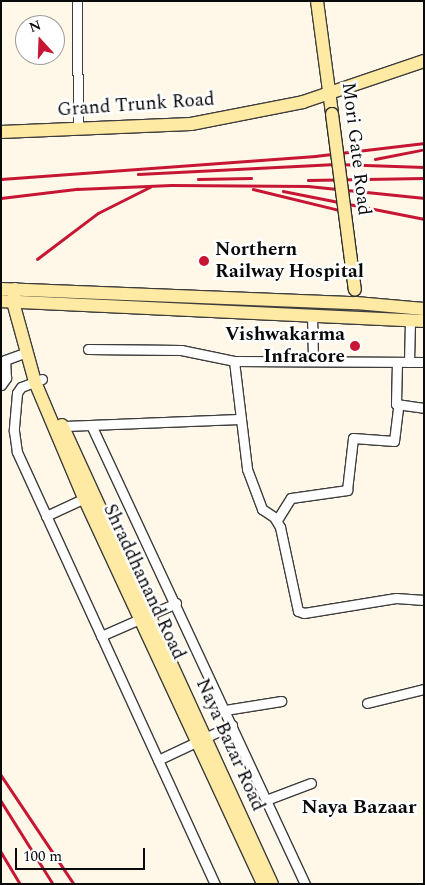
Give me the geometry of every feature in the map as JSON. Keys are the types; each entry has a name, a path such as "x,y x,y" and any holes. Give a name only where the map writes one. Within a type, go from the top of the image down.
{"street":[{"path":"77,1 78,129"},
{"name":"Mori Gate Road","path":"317,1 357,317"},
{"name":"Grand Trunk Road","path":"1,132 191,124 253,114 330,92 424,61"},
{"path":"1,289 15,297 293,307 355,296 424,309"},
{"name":"Shraddhanand Road","path":"15,297 27,352 89,496"},
{"name":"Naya Bazar Road","path":"15,297 30,343 38,381 63,426 89,496 272,884"},
{"path":"293,307 312,315 424,321"},
{"path":"312,315 313,360"},
{"path":"409,362 410,320"},
{"path":"88,349 181,350 234,361 424,362"},
{"path":"1,385 6,378 5,360 27,352"},
{"path":"234,361 246,463 261,506 277,520 296,606 300,612 396,598 424,600"},
{"path":"277,520 291,498 347,490 353,438 394,441 398,406 395,401 397,362"},
{"path":"38,381 21,387 17,393 14,431 17,452 216,884"},
{"path":"398,406 424,408"},
{"path":"63,426 92,427 240,419"},
{"path":"92,427 305,884"},
{"path":"46,516 89,496"},
{"path":"101,636 176,604"},
{"path":"367,703 424,689"},
{"path":"225,710 281,701"},
{"path":"158,760 232,725"},
{"path":"203,740 263,884"},
{"path":"266,800 311,783"}],"railway":[{"path":"1,179 315,156 424,143"},
{"path":"375,159 421,150"},
{"path":"138,174 336,164 424,167"},
{"path":"198,179 251,178"},
{"path":"308,180 424,178"},
{"path":"1,198 77,189 171,185 308,186 424,198"},
{"path":"37,259 98,213 150,187"},
{"path":"253,189 343,211"},
{"path":"283,191 424,219"},
{"path":"1,775 74,884"},
{"path":"1,801 53,884"},
{"path":"1,852 20,884"}],"place":[{"name":"Northern Railway Hospital","path":"204,261"},
{"name":"Vishwakarma Infracore","path":"355,346"}],"district":[{"name":"Naya Bazaar","path":"359,807"}]}
